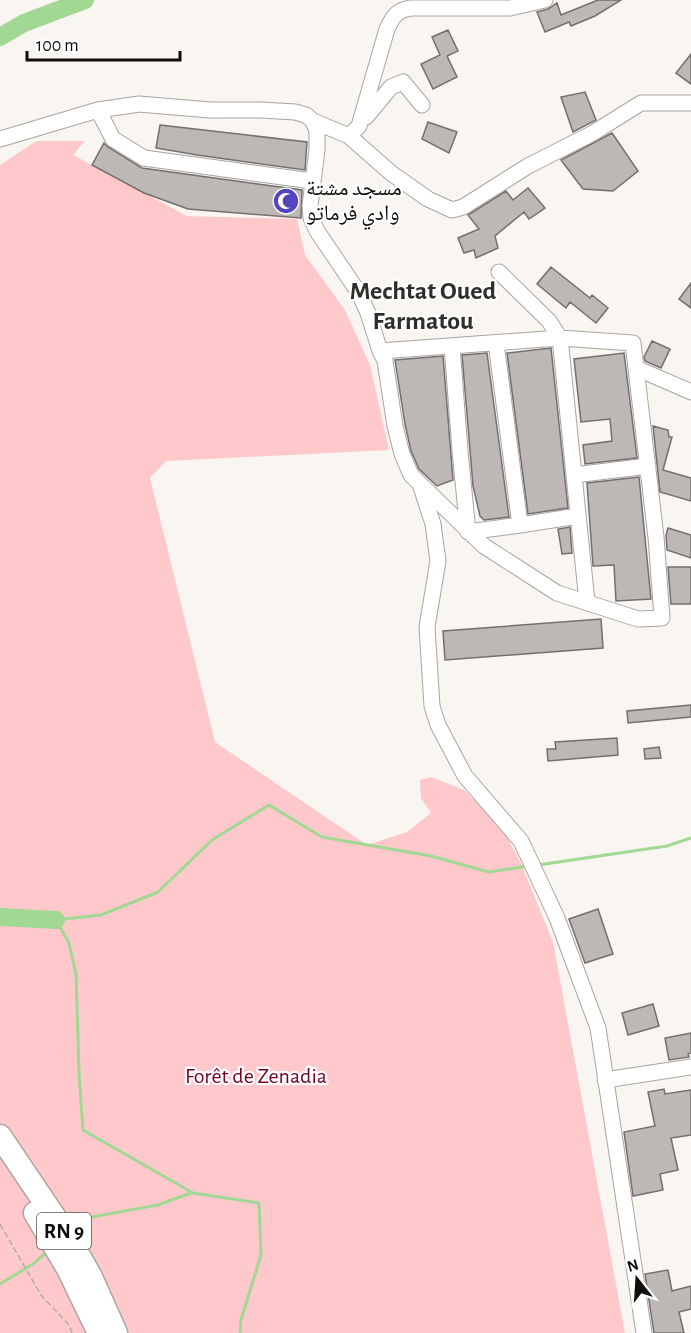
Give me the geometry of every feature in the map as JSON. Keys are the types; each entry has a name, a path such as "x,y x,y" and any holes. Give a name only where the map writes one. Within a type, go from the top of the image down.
{"highway":[{"name":"RN 9","path":"0,1136 70,1240 91,1277 117,1333"},
{"name":"RN 9","path":"0,1159 68,1269 99,1333"}],"street":[{"path":"360,124 387,29 392,17 399,10 510,8 545,0"},
{"path":"349,136 391,87 403,82 422,105"},
{"path":"0,139 98,110 139,104 210,110 295,112 349,136 400,179 428,199 452,210 463,207 528,166 593,133 641,103 691,103"},
{"path":"98,110 112,139 144,158 312,181"},
{"path":"313,121 317,131 317,150 312,181 311,219 359,293 368,313 380,351 385,361 395,426 402,454 411,475 484,546 557,593 638,619 662,618 648,466 633,343 560,338 380,351"},
{"path":"499,272 549,321 560,338 587,602"},
{"path":"496,343 520,525"},
{"path":"452,346 468,532"},
{"path":"636,368 691,392"},
{"path":"574,475 648,466"},
{"path":"420,484 433,524 438,561 427,627 432,706 438,725 465,776 521,841 557,918 598,1028 644,1333"},
{"path":"468,532 578,516"},
{"path":"605,1080 691,1067"}],"path":[{"path":"0,1224 41,1295 69,1325 72,1333"}],"green space":[{"name":"Forêt de Zenadia","path":"36,141 85,141 73,155 187,216 297,219 305,255 345,310 370,365 389,450 166,461 150,478 215,742 367,845 407,832 431,813 421,798 420,780 431,777 464,790 494,819 508,839 520,861 553,942 625,1333 0,1333 0,165"}],"building":[{"path":"598,0 621,0 595,16 571,26 569,22 545,32 537,12 557,3 561,15"},
{"path":"448,30 458,51 447,56 457,77 433,89 421,64 440,55 432,37"},
{"path":"691,54 691,84 676,73"},
{"path":"585,92 596,120 573,132 561,97"},
{"path":"428,122 457,132 449,153 422,139"},
{"path":"160,125 307,142 305,170 156,148"},
{"path":"612,133 638,171 613,191 583,189 561,160"},
{"path":"104,143 142,168 302,190 301,218 188,209 144,193 92,165"},
{"path":"528,188 545,208 529,219 524,212 495,236 498,248 476,258 474,250 464,253 458,238 479,229 468,215 506,191 513,200"},
{"path":"551,267 590,298 592,295 608,308 596,323 570,302 566,308 537,284"},
{"path":"691,283 691,308 679,299"},
{"path":"652,341 670,349 661,368 645,361 644,357"},
{"path":"551,348 568,508 528,514 507,353"},
{"path":"487,353 509,517 484,520 480,516 473,486 462,355"},
{"path":"624,353 637,458 585,464 583,445 612,441 610,419 581,422 574,359"},
{"path":"443,356 453,480 437,486 419,469 411,451 395,360"},
{"path":"653,426 668,430 669,437 672,437 663,470 691,478 691,501 660,492"},
{"path":"639,477 651,599 616,601 614,565 593,566 587,483"},
{"path":"570,527 572,553 562,554 558,529"},
{"path":"668,528 691,535 691,558 667,550"},
{"path":"668,567 691,567 691,604 671,604"},
{"path":"601,619 603,648 445,660 443,631"},
{"path":"691,705 691,717 628,723 627,711"},
{"path":"617,738 618,755 548,761 547,749 556,749 555,742"},
{"path":"659,747 661,758 645,759 644,749"},
{"path":"598,909 613,954 585,963 569,919"},
{"path":"653,1004 659,1026 628,1035 622,1013"},
{"path":"691,1033 689,1057 669,1060 665,1038"},
{"path":"664,1089 665,1094 691,1090 691,1135 671,1138 678,1170 660,1174 663,1190 633,1196 624,1132 655,1126 648,1092"},
{"path":"668,1270 672,1291 691,1286 691,1309 679,1312 684,1333 654,1333 645,1274"}],"waterway":[{"path":"0,37 24,23 85,0"},
{"path":"240,1333 241,1320 261,1255 259,1203 193,1193 83,1130 76,974 69,943 56,920 101,915 158,892 212,840 269,805 322,837 431,856 489,872 529,866"},
{"path":"538,865 667,846 691,838"},
{"path":"0,917 56,920"},
{"path":"73,1229 86,1218 158,1205 191,1193"},
{"path":"0,1284 33,1264 48,1251"}],"place":[{"name":"مسجد مشتة وادي فرماتو","path":"286,201"}],"district":[{"name":"Mechtat Oued Farmatou","path":"423,306"}]}
